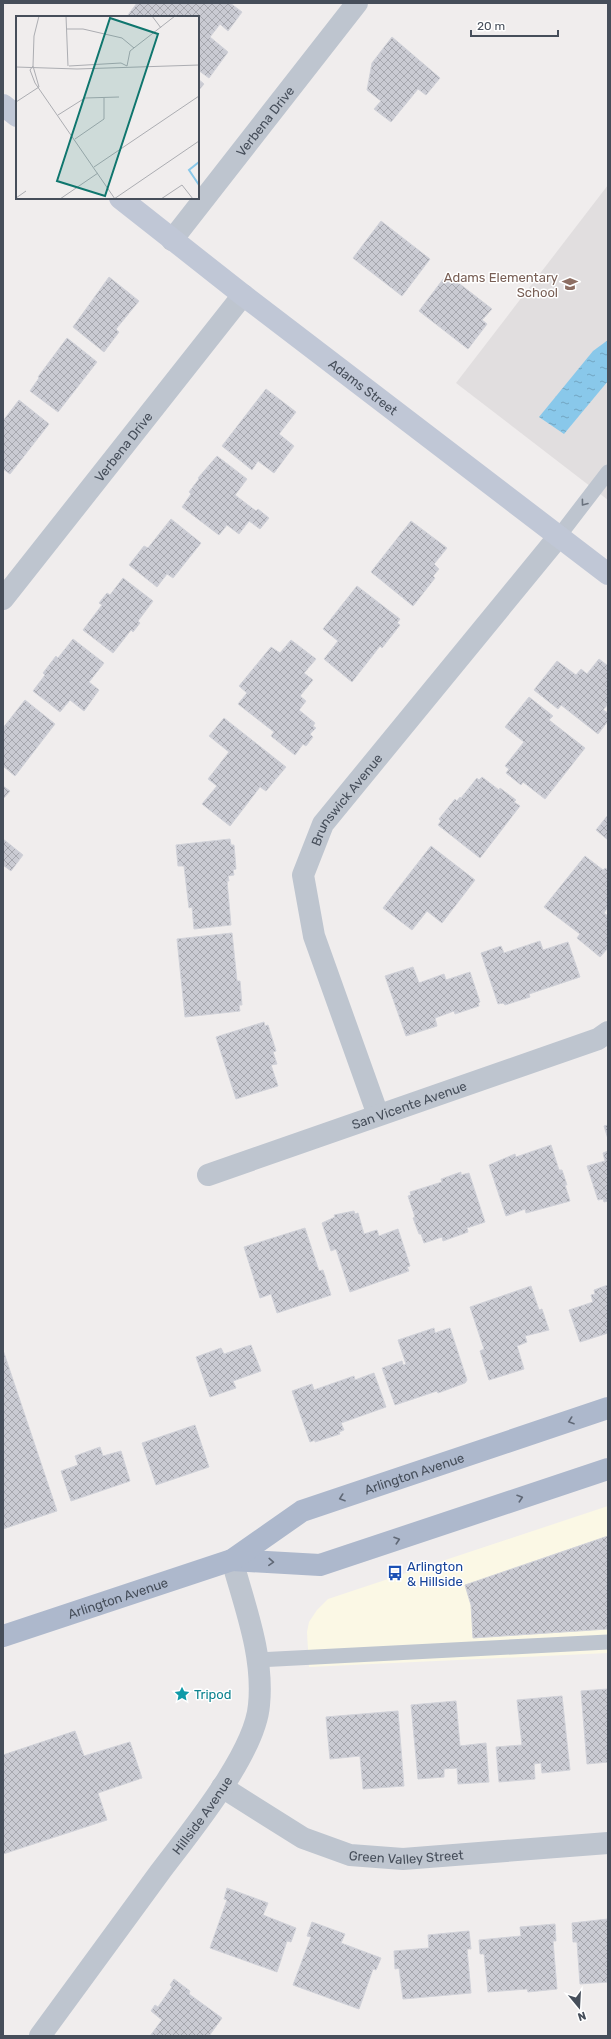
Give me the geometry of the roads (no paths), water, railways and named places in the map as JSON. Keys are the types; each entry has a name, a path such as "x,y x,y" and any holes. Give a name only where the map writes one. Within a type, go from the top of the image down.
{"main road":[{"path":"3,105 16,115"},
{"name":"Adams Street","path":"121,199 243,295 608,574"},
{"name":"Arlington Avenue","path":"3,1636 232,1560 302,1511 608,1408"},
{"name":"Arlington Avenue","path":"232,1560 320,1565 608,1469"}],"street":[{"name":"Verbena Drive","path":"172,240 357,3"},
{"name":"Verbena Drive","path":"3,599 243,295"},
{"name":"Brunswick Avenue","path":"378,1115 314,936 303,876 323,824 559,536"},
{"name":"San Vicente Avenue","path":"208,1175 598,1039 608,1032"},
{"name":"Hillside Avenue","path":"40,2036 222,1787 251,1736 259,1706 260,1674 252,1628 232,1560"},
{"name":"Green Valley Street","path":"222,1787 303,1838 350,1855 403,1859 608,1842"}],"lane":[{"path":"559,536 608,472"},
{"path":"257,1660 608,1642"}],"water":[{"path":"608,340 608,381 564,434 539,417 593,351"}],"place":[{"name":"Adams Elementary School","path":"570,284"},
{"name":"Arlington & Hillside","path":"395,1573"},
{"name":"Tripod","path":"182,1694"}]}
